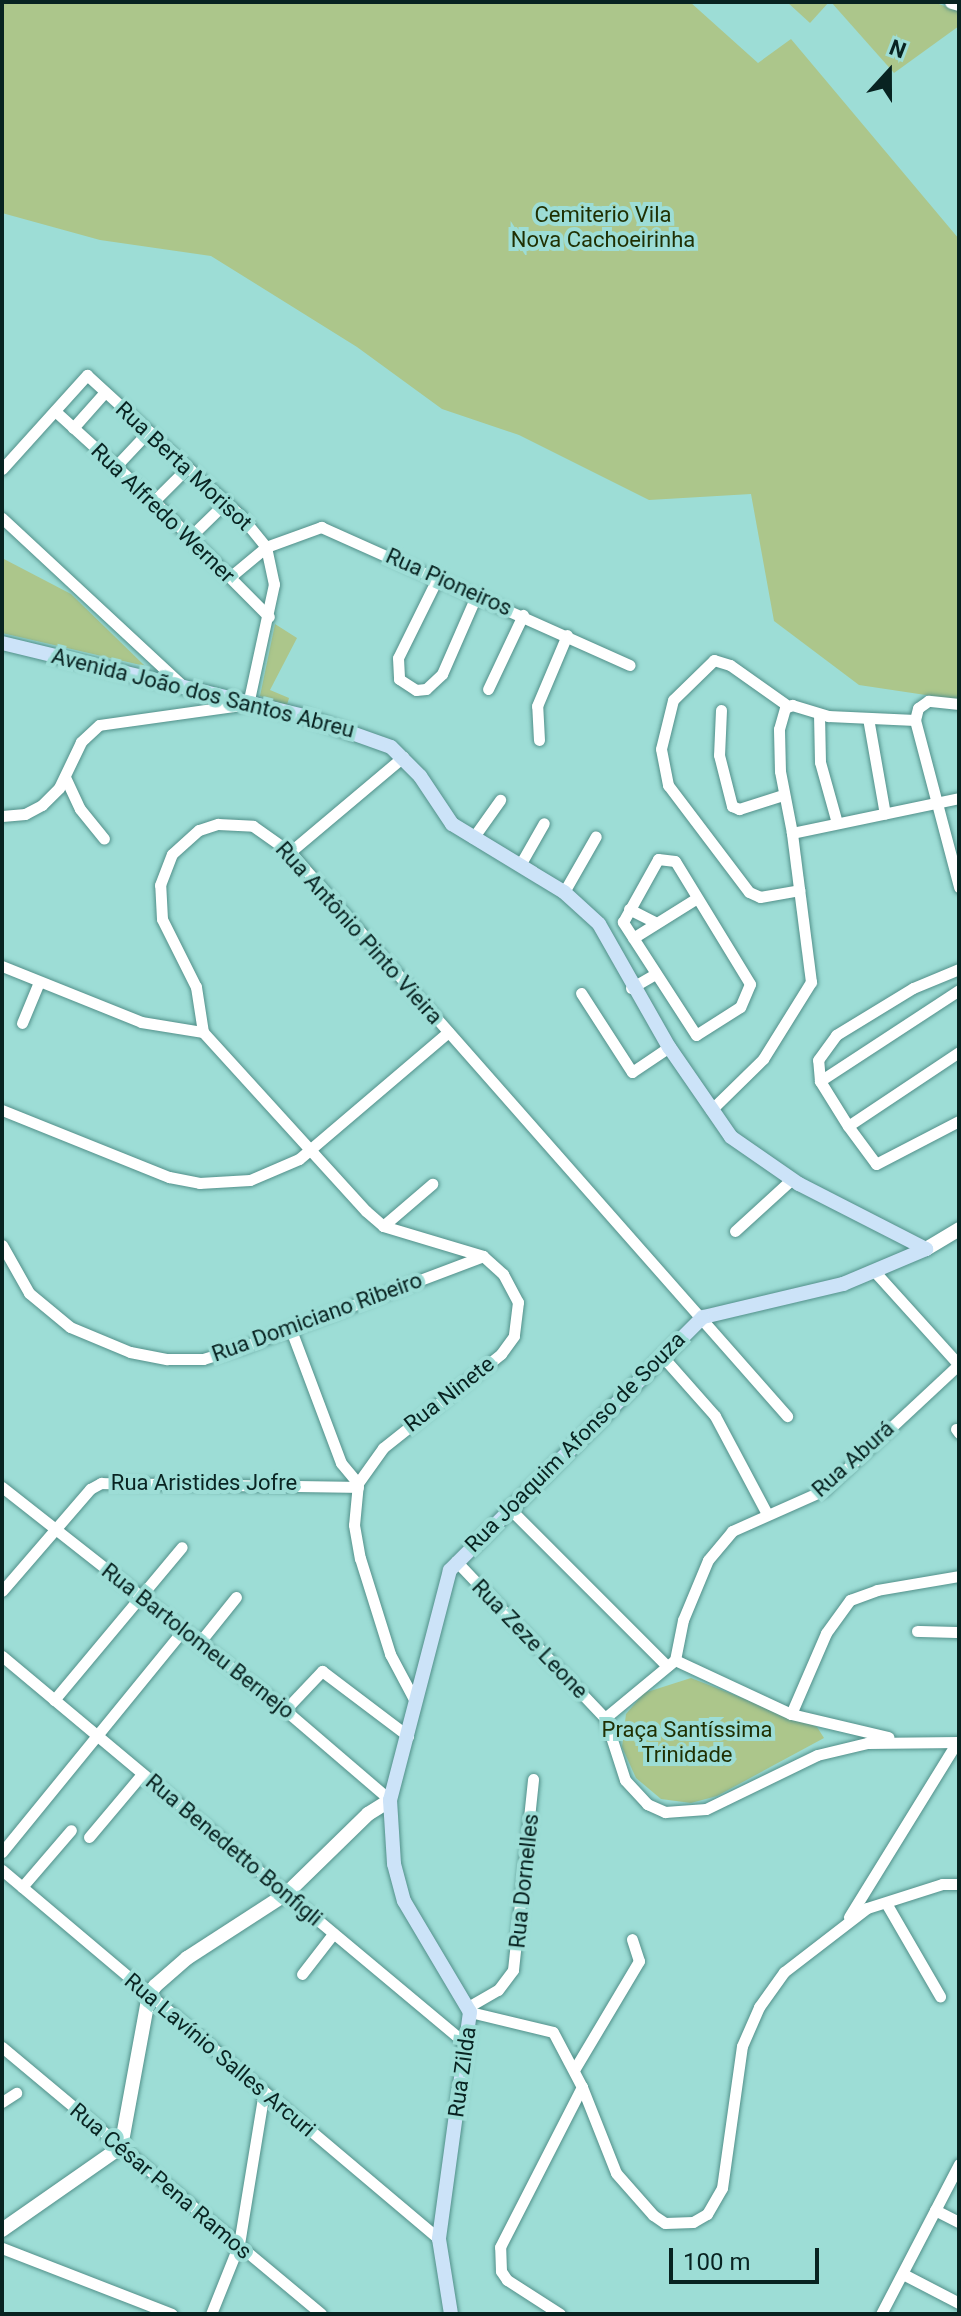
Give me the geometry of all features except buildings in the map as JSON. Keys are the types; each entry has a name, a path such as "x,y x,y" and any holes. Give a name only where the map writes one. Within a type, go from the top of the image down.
{"main road":[{"name":"Avenida João dos Santos Abreu","path":"2,643 183,686 367,735 400,757 452,824 564,892 599,924 667,1048 726,1139 791,1181 922,1252"},
{"name":"Avenida João dos Santos Abreu","path":"400,757 446,826 576,909 593,927 633,987"},
{"name":"Avenida João dos Santos Abreu","path":"667,1048 740,1146 791,1181"},
{"name":"Rua Joaquim Afonso de Souza","path":"390,1800 456,1561 508,1507 703,1317 875,1272 922,1252"},
{"name":"Rua Zilda","path":"390,1800 398,1884 418,1929 469,2010 439,2239 451,2314"}],"street":[{"path":"952,2 959,4"},
{"name":"Rua Berta Morisot","path":"55,411 87,375 226,502 266,547 274,584 248,704"},
{"path":"73,428 105,392"},
{"path":"2,469 55,411"},
{"name":"Rua Alfredo Werner","path":"55,411 154,501 269,617"},
{"path":"116,466 149,431"},
{"path":"154,501 188,467"},
{"path":"190,537 226,502"},
{"path":"2,518 183,686"},
{"name":"Rua Pioneiros","path":"230,577 266,547 321,527 477,594 629,665"},
{"path":"438,577 398,658 399,679 416,690 426,689 442,674 477,594"},
{"path":"488,689 523,615"},
{"path":"539,740 537,706 567,635"},
{"path":"799,890 760,897 749,892 668,785 661,749 673,700 714,660 730,665 788,706 819,714 915,720"},
{"path":"959,704 928,701 918,708 915,720 959,887"},
{"path":"2,816 34,811 65,777 81,742 99,725 248,704"},
{"path":"711,1110 763,1059 808,991 813,970 792,833 783,795 779,729 788,706"},
{"path":"721,710 719,755 732,806 739,809 783,795"},
{"path":"819,714 820,762 837,823"},
{"path":"868,718 885,814"},
{"path":"290,852 400,757"},
{"path":"65,777 80,809 104,839"},
{"path":"792,833 959,798"},
{"path":"473,838 500,800"},
{"path":"520,865 544,823"},
{"name":"Rua Antônio Pinto Vieira","path":"203,1032 191,974 162,919 164,869 183,842 218,824 253,826 290,852 703,1317 787,1416"},
{"path":"564,892 596,836"},
{"path":"664,858 675,861 697,898 750,984 749,993 730,1016 694,1035 623,922 654,863 664,858"},
{"path":"633,938 654,922 697,898"},
{"path":"629,909 654,922"},
{"path":"2,966 141,1022 203,1032 383,1226 483,1256"},
{"path":"959,969 913,988 836,1035 818,1060 820,1081 876,1164 910,1151 959,1121"},
{"path":"633,987 655,974"},
{"path":"22,1023 39,982"},
{"path":"820,1081 959,990"},
{"path":"581,993 632,1072 667,1048"},
{"path":"2,1110 141,1167 199,1183 250,1180 280,1171 448,1032"},
{"path":"848,1126 959,1052"},
{"path":"735,1231 791,1181"},
{"path":"383,1226 432,1184"},
{"name":"Rua Joaquim Afonso de Souza","path":"922,1252 959,1229"},
{"name":"Rua Domiciano Ribeiro","path":"2,1245 29,1293 47,1311 92,1339 130,1352 203,1359 291,1330 483,1256"},
{"name":"Rua Ninete","path":"358,1485 383,1448 479,1374 514,1336 519,1316 515,1294 483,1256"},
{"path":"875,1272 959,1365"},
{"path":"291,1330 341,1463 358,1485 354,1525 360,1558 390,1654 415,1701"},
{"path":"662,1356 715,1416 767,1514"},
{"name":"Rua Aburá","path":"671,1663 683,1620 708,1560 732,1531 824,1490 959,1365"},
{"name":"Rua Aristides Jofre","path":"2,1591 90,1489 117,1480 358,1485"},
{"name":"Rua Bartolomeu Bernejo","path":"2,1487 285,1710 390,1800"},
{"path":"508,1507 671,1663 791,1714 830,1727 905,1740 958,1742 847,1921"},
{"path":"54,1700 182,1547"},
{"name":"Rua Zeze Leone","path":"456,1561 605,1718"},
{"path":"791,1714 826,1633 850,1600 877,1590 959,1576"},
{"path":"199,1643 236,1597"},
{"path":"2,1852 182,1631"},
{"path":"917,1631 959,1632"},
{"name":"Rua Benedetto Bonfigli","path":"2,1656 466,2044"},
{"path":"671,1663 605,1718 621,1770 647,1804 690,1813 817,1755 905,1740"},
{"path":"285,1710 322,1671 408,1736"},
{"path":"817,1755 830,1742 830,1727"},
{"path":"89,1837 142,1774"},
{"name":"Rua Dornelles","path":"469,2010 498,1990 513,1970 533,1779"},
{"path":"2,2230 121,2147 149,1995 187,1958 286,1894 368,1814 390,1800"},
{"path":"22,1887 71,1830"},
{"name":"Rua Lavínio Salles Arcuri","path":"2,1870 439,2239"},
{"path":"469,2010 548,2027 582,2087 605,2155 634,2196 665,2223 693,2222 707,2214 729,2159 737,2066 750,2024 784,1972 847,1921 886,1903 942,1884 959,1884"},
{"path":"886,1903 940,1996"},
{"path":"302,1974 333,1934"},
{"path":"574,2070 639,1961 632,1939"},
{"name":"Rua César Pena Ramos","path":"2,2047 321,2314"},
{"path":"560,2314 507,2280 501,2271 500,2247 582,2087"},
{"path":"211,2314 239,2244 264,2092"},
{"path":"2,2102 16,2093"},
{"path":"881,2314 959,2164"},
{"path":"935,2210 959,2222"},
{"path":"2,2248 172,2314"},
{"path":"903,2274 959,2303"}],"green space":[{"name":"Cemiterio Vila Nova Cachoeirinha","path":"2,2 690,2 758,63 791,39 959,239 959,700 859,685 774,621 751,494 649,500 519,435 442,409 357,347 211,256 100,240 2,213"},
{"path":"787,2 829,2 810,23"},
{"path":"831,2 933,2 959,11 959,26 894,73"},
{"path":"2,558 71,594 145,666 2,633"},
{"path":"275,624 297,638 270,690 289,698 287,705 260,696"},
{"name":"Praça Santíssima Trinidade","path":"691,1678 817,1727 824,1738 717,1796 691,1803 661,1799 636,1778 622,1747 626,1714 644,1693"}]}
